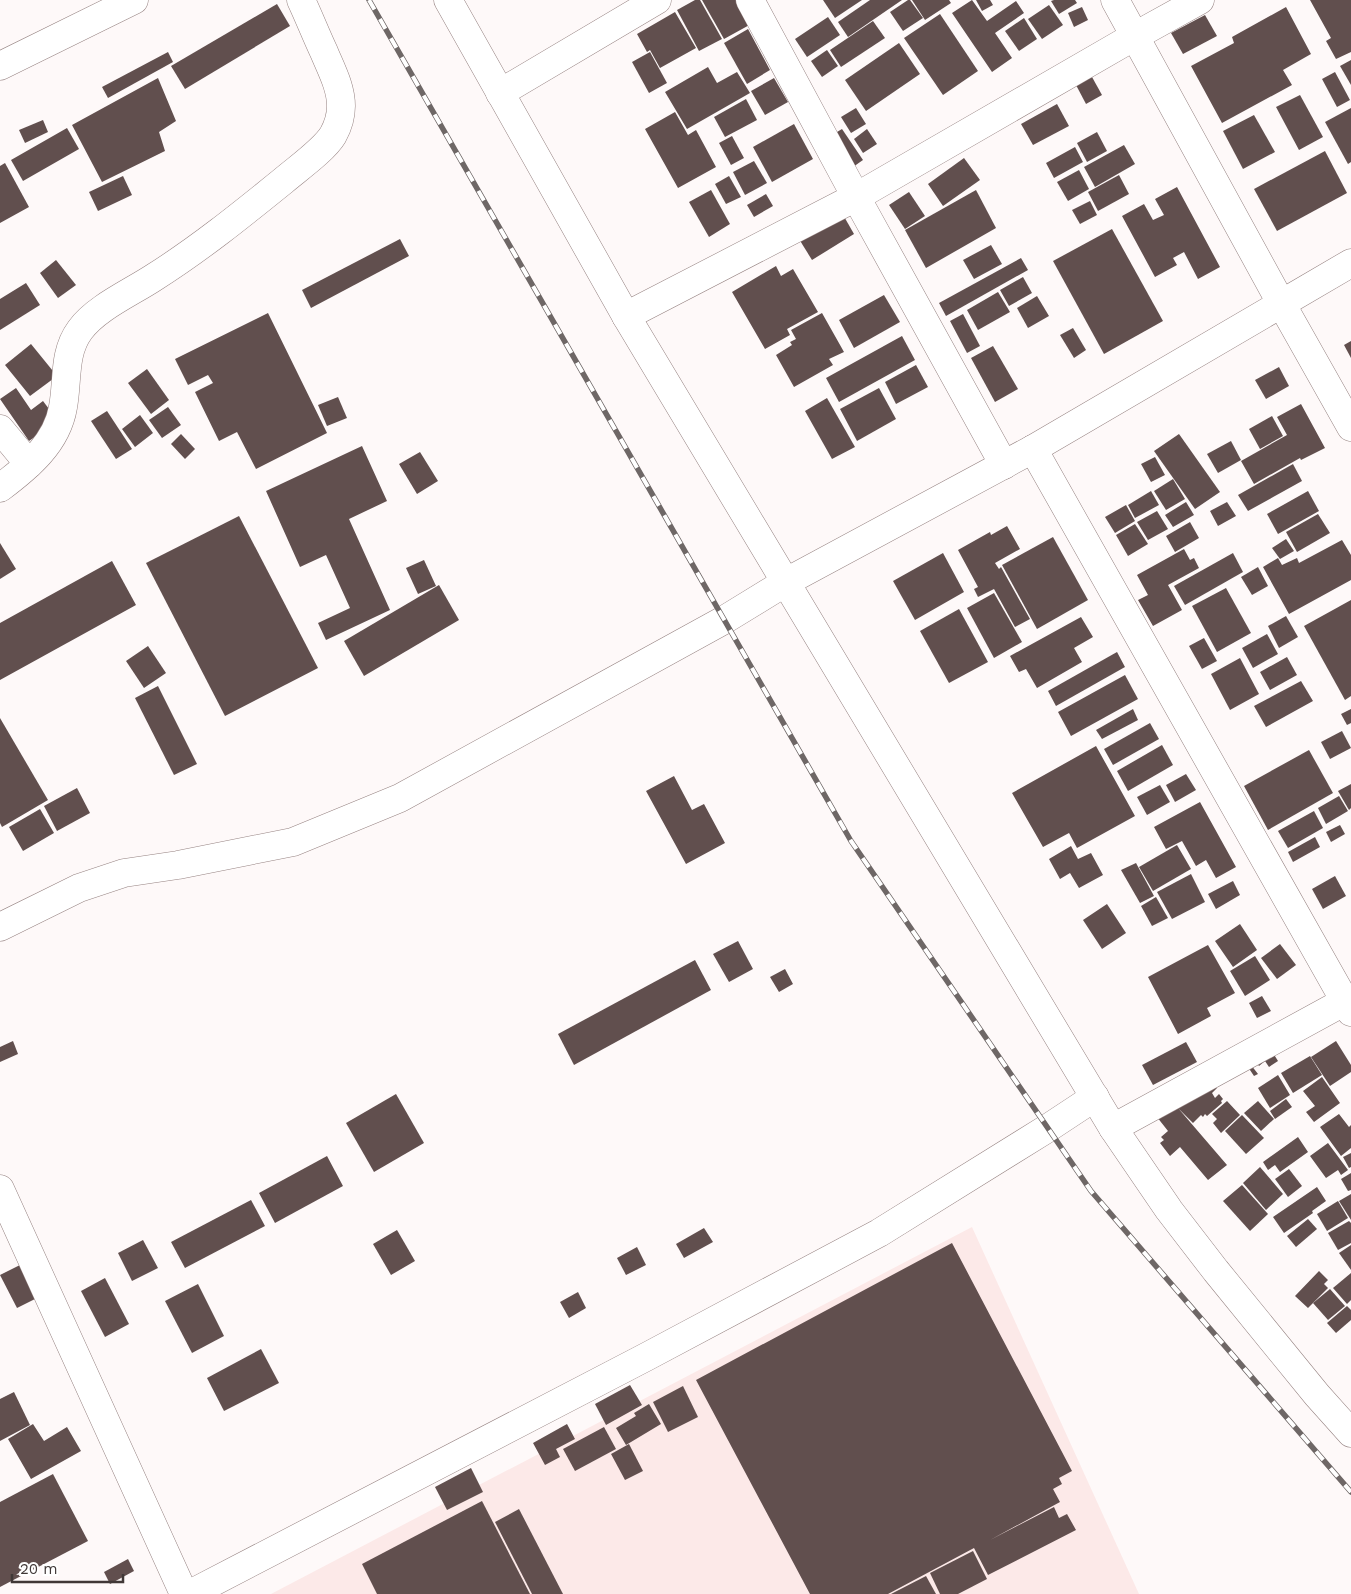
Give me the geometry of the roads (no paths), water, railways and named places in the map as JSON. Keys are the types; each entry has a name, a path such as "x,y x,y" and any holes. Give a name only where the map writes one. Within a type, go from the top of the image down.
{"street":[{"path":"0,66 134,0"},
{"path":"0,488 29,464 50,442 63,408 68,356 72,343 80,330 94,315 154,277 232,223 312,158 333,135 341,105 338,84 301,0"},
{"path":"448,0 626,316 1113,1128 1170,1210 1216,1271 1317,1395 1351,1433"},
{"path":"500,93 657,0"},
{"path":"750,0 1004,465"},
{"path":"1115,0 1351,427"},
{"path":"626,316 856,197 1200,0"},
{"path":"0,927 79,888 124,873 178,865 293,842 400,798 715,624 786,582 1034,449 1351,263"},
{"path":"0,428 29,464"},
{"path":"1034,449 1349,1004 1113,1128"},
{"path":"190,1594 646,1358 879,1233 1095,1098"},
{"path":"0,1189 184,1594"}],"railway":[{"path":"369,0 851,841 1091,1191 1351,1492"}]}
